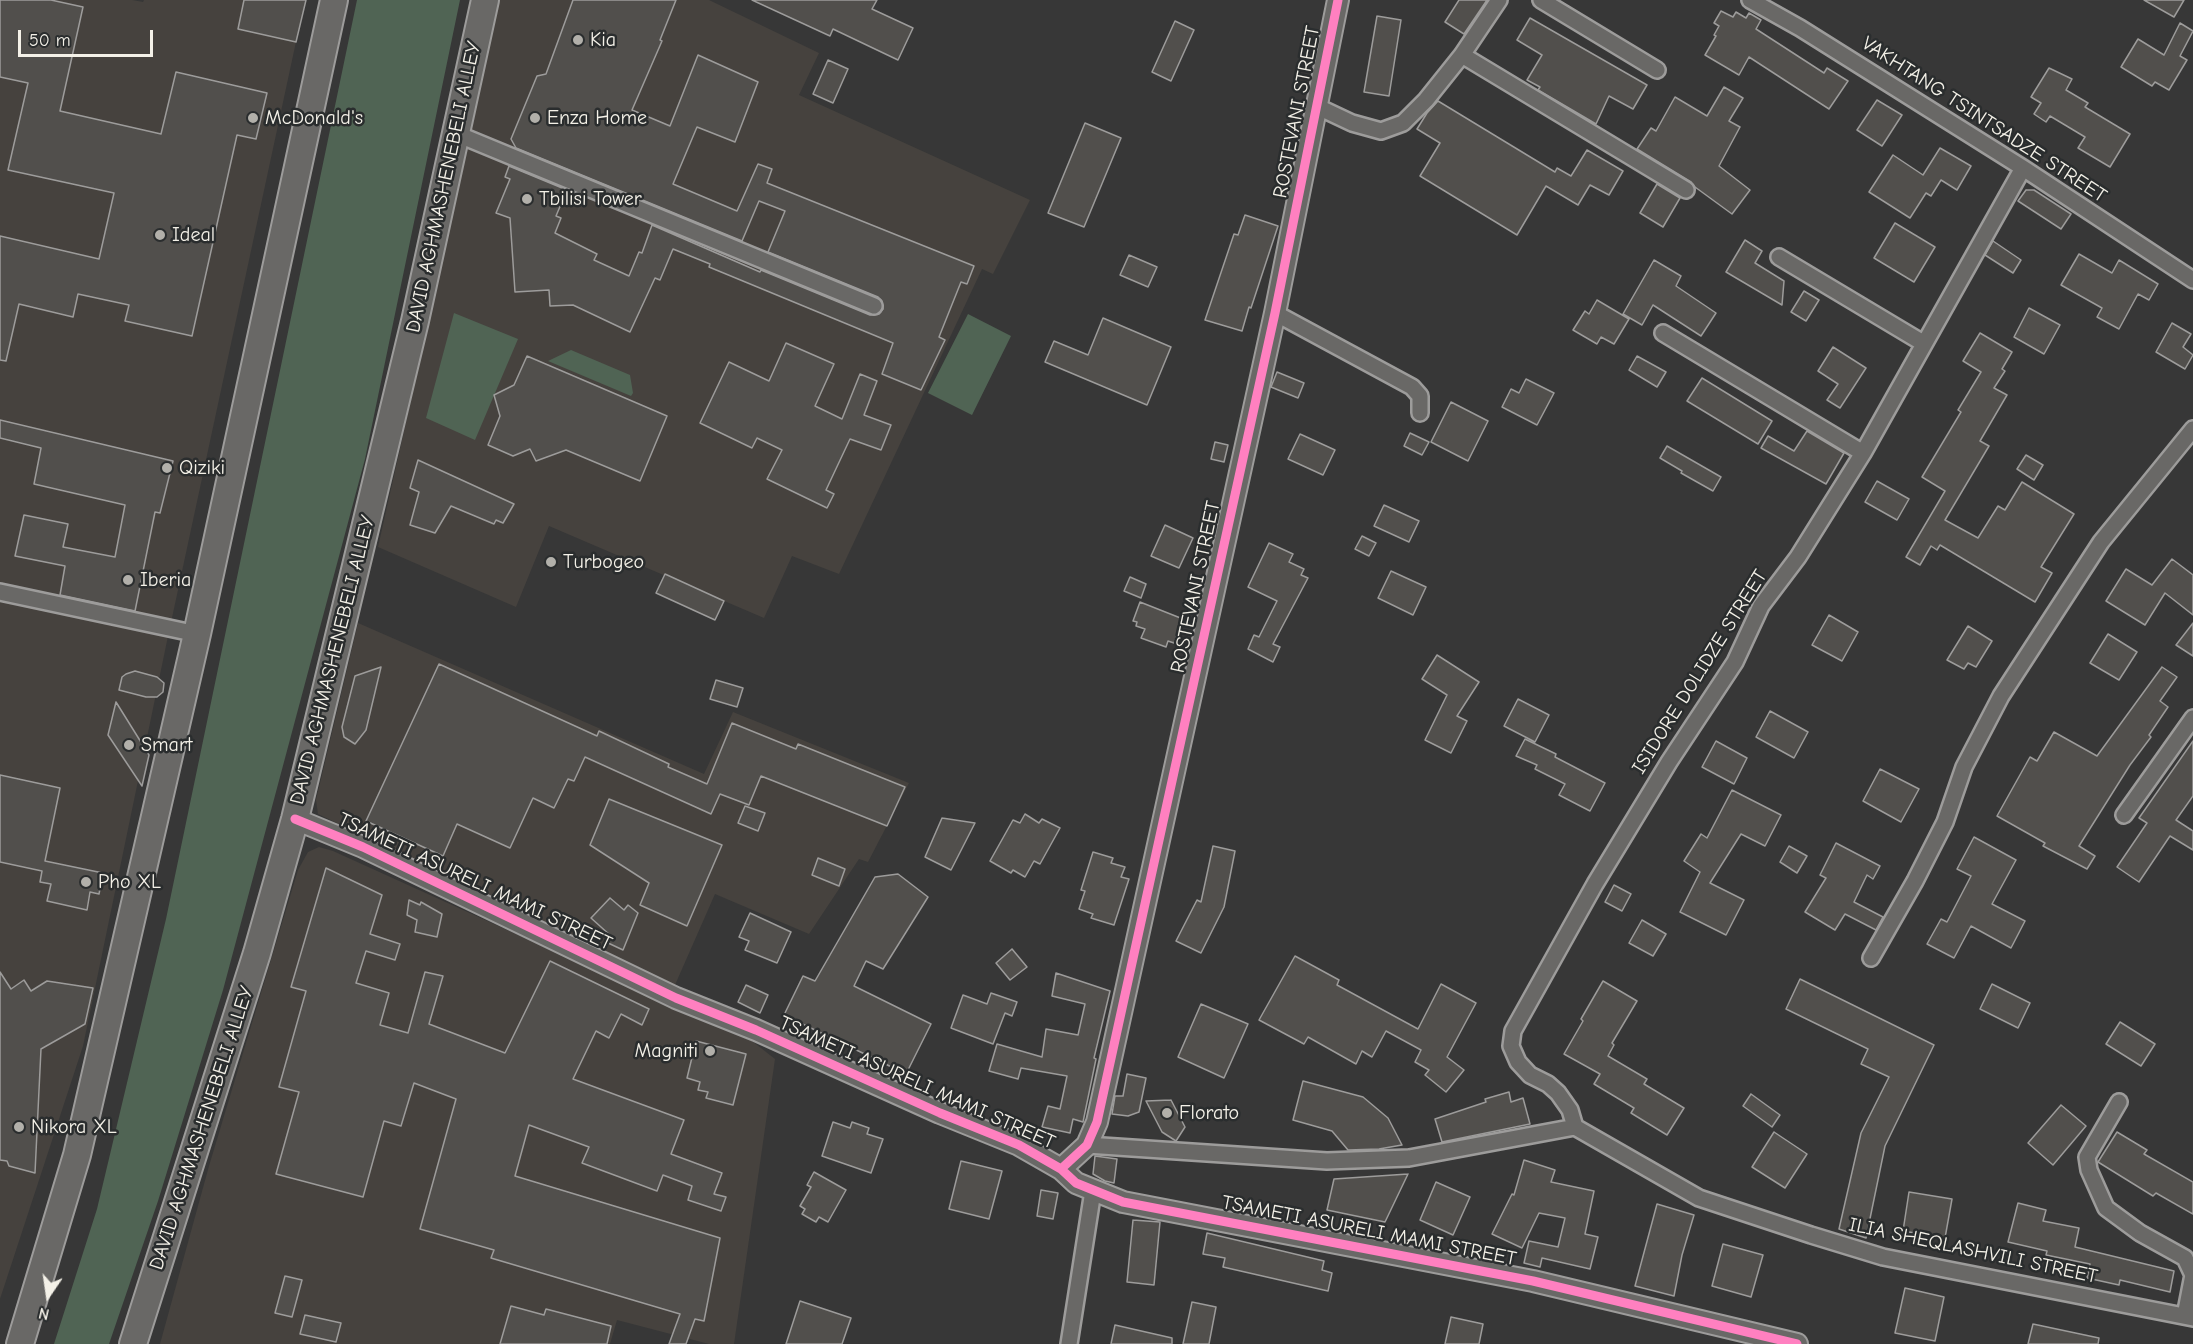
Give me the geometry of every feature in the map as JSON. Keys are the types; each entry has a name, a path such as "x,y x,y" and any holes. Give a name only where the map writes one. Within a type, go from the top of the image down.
{"highway":[{"path":"20,1344 77,1155 197,633 334,0"},
{"name":"DAVID AGHMASHENEBELI ALLEY","path":"133,1344 257,953 295,819 415,321 485,0"}],"street":[{"name":"ROSTEVANI STREET","path":"1061,1169 1087,1145 1099,1110 1275,313 1338,0"},
{"path":"1316,106 1352,123 1381,131 1403,123 1426,100 1462,55 1499,0"},
{"path":"1542,0 1657,70"},
{"name":"VAKHTANG TSINTSADZE STREET","path":"1750,0 1800,28 2023,168 2193,280"},
{"path":"1462,55 1686,189"},
{"path":"457,134 874,306"},
{"name":"ISIDORE DOLIDZE STREET","path":"1575,1127 1570,1110 1558,1093 1548,1084 1530,1075 1518,1062 1511,1046 1513,1031 1595,884 1669,762 1735,662 1761,606 1798,557 1863,453 2023,168"},
{"path":"1779,257 1923,343"},
{"path":"1275,313 1412,387 1420,396 1420,413"},
{"path":"1663,333 1863,453"},
{"path":"1871,958 1915,881 1945,822 1964,767 2001,696 2101,542 2193,429"},
{"path":"0,592 197,633"},
{"path":"2124,815 2193,718"},
{"name":"TSAMETI ASURELI MAMI STREET","path":"295,819 363,847 676,998 756,1030 940,1113 1019,1145 1061,1169 1076,1183 1123,1202 1533,1281 1797,1344"},
{"path":"2120,1102 2087,1157 2088,1170 2106,1208 2140,1233 2185,1258 2193,1275 2189,1317"},
{"path":"1087,1145 1327,1161 1409,1158 1575,1127"},
{"name":"ILIA SHEQLASHVILI STREET","path":"1575,1127 1699,1198 1831,1241 1883,1257 2189,1317"},
{"path":"1069,1344 1093,1191"}],"shaded area":[{"path":"0,0 132,0 143,2 144,0 305,0 167,641 83,1046 0,1299"},
{"path":"498,0 709,0 819,53 799,95 1030,200 993,274 982,269 839,574 792,556 764,618 549,526 516,607 378,547 472,128"},
{"path":"358,623 704,774 733,712 909,783 868,862 859,859 809,934 715,894 675,985 318,814 316,800"},
{"path":"319,847 333,851 752,1041 775,1059 734,1344 709,1344 617,1320 610,1344 160,1344 209,1166 298,870 308,852"}],"green space":[{"path":"357,0 460,0 365,459 223,990 158,1201 109,1344 54,1344 97,1209 166,919"},
{"path":"454,313 518,339 475,440 426,418"},
{"path":"968,314 1011,336 972,415 928,393"},
{"path":"571,350 630,375 633,393 631,396 548,361"}],"building":[{"path":"0,0 51,0 83,7 60,111 161,134 176,72 267,93 256,139 237,135 192,336 125,321 129,305 78,294 73,317 19,304 6,361 0,360 0,236 99,259 114,193 8,170 28,83 0,77"},
{"path":"244,0 306,0 296,42 238,29"},
{"path":"573,0 676,0 660,40 662,41 632,110 670,126 698,55 758,82 735,142 697,127 673,184 737,211 758,164 772,169 767,183 974,266 967,284 961,282 939,337 945,340 921,390 882,374 893,343 709,267 710,264 673,249 660,280 655,278 630,332 573,305 550,306 549,290 515,292 510,218 496,213 510,179 505,177 509,166 567,190 556,216 561,218 555,233 597,254 594,260 629,276 639,252 642,253 652,225 760,272 761,270 870,315 879,314 883,309 882,301 878,297 768,252 785,211 759,201 742,241 516,148 511,139 537,76 546,74"},
{"path":"752,0 877,0 872,9 913,28 898,60 833,29 830,36"},
{"path":"1459,0 1487,0 1464,34 1445,22"},
{"path":"2144,0 2184,0 2174,17"},
{"path":"1721,11 1733,17 1736,12 1746,18 1749,13 1761,20 1756,29 1824,73 1827,68 1848,81 1829,109 1749,57 1739,75 1705,55 1716,36 1714,35 1719,26 1714,23"},
{"path":"1377,16 1401,20 1389,96 1364,92"},
{"path":"1530,18 1647,85 1633,109 1609,96 1596,124 1538,90 1540,87 1527,80 1542,55 1517,40"},
{"path":"1175,21 1194,30 1171,81 1152,72"},
{"path":"2180,23 2193,31 2180,56 2187,60 2169,90 2155,82 2152,86 2121,67 2138,39 2164,55"},
{"path":"828,60 848,69 833,103 813,94"},
{"path":"2049,68 2072,79 2066,90 2088,103 2085,107 2130,134 2110,167 2078,148 2085,137 2050,116 2046,122 2034,114 2041,103 2031,97"},
{"path":"1724,87 1743,98 1729,121 1740,127 1719,166 1750,190 1732,214 1691,182 1637,149 1651,128 1656,131 1675,97 1707,116"},
{"path":"1877,100 1902,115 1882,146 1857,130"},
{"path":"1438,101 1555,172 1557,168 1571,176 1587,150 1623,171 1609,195 1590,185 1578,205 1546,186 1517,235 1420,176 1440,143 1417,129"},
{"path":"1085,123 1121,138 1084,227 1048,213"},
{"path":"1940,148 1971,166 1957,190 1941,180 1931,196 1926,193 1910,218 1869,192 1893,155 1923,175"},
{"path":"1657,184 1680,198 1663,227 1640,213"},
{"path":"2026,190 2034,190 2071,214 2061,229 2018,201"},
{"path":"1245,215 1278,226 1242,331 1205,320 1234,234 1238,235"},
{"path":"1895,223 1935,247 1914,282 1874,258"},
{"path":"1745,240 1762,251 1755,263 1784,281 1782,305 1726,272"},
{"path":"1993,241 2021,260 2013,273 1985,255"},
{"path":"2079,254 2112,273 2119,260 2158,284 2149,300 2138,294 2119,329 2097,317 2102,308 2061,285"},
{"path":"1129,255 1157,267 1148,287 1120,275"},
{"path":"1654,260 1681,276 1676,286 1716,313 1701,336 1653,305 1642,325 1623,314"},
{"path":"1804,291 1819,300 1806,321 1791,312"},
{"path":"1597,300 1629,319 1614,344 1601,337 1597,344 1573,330 1585,311 1589,314"},
{"path":"2029,308 2060,325 2044,354 2014,337"},
{"path":"1103,318 1171,347 1147,405 1045,362 1054,341 1088,355"},
{"path":"2172,323 2191,334 2183,347 2193,355 2185,369 2156,352"},
{"path":"1980,333 2012,352 2002,369 2005,371 1994,388 2007,395 1980,441 1989,446 1945,520 1978,538 1998,506 2005,510 2022,482 2074,514 2041,567 2052,573 2035,602 1940,545 1937,550 1931,546 1920,565 1906,557 1945,491 1922,477 1961,412 1958,410 1981,372 1963,361"},
{"path":"786,343 834,364 815,406 842,419 860,374 877,381 864,415 891,425 881,450 850,439 826,490 834,494 827,508 767,479 782,450 757,438 752,448 700,423 729,362 769,381"},
{"path":"1833,347 1866,368 1840,408 1827,400 1838,384 1818,371"},
{"path":"527,356 667,416 640,481 566,450 536,461 530,449 513,456 488,445 500,416 494,395 514,385"},
{"path":"1637,356 1666,372 1657,387 1629,370"},
{"path":"1277,372 1304,383 1298,398 1271,387"},
{"path":"1702,378 1772,421 1758,444 1687,401"},
{"path":"1526,379 1554,393 1537,425 1502,407 1511,389 1519,393"},
{"path":"1451,402 1488,421 1468,461 1431,442"},
{"path":"0,420 173,461 160,513 155,512 135,611 60,595 65,566 15,556 24,515 68,524 63,547 115,557 125,505 34,484 41,448 0,438"},
{"path":"1807,431 1844,453 1826,484 1761,448 1768,436 1794,451"},
{"path":"1410,433 1429,442 1422,455 1404,446"},
{"path":"1300,434 1335,450 1323,475 1288,459"},
{"path":"1215,442 1228,445 1224,462 1211,459"},
{"path":"1667,446 1721,477 1713,491 1660,458"},
{"path":"2026,455 2043,465 2034,480 2017,469"},
{"path":"418,460 514,504 503,523 496,520 494,524 451,506 435,533 410,525 419,492 410,488"},
{"path":"1877,481 1909,499 1897,520 1865,502"},
{"path":"1384,505 1419,521 1409,542 1374,526"},
{"path":"1165,525 1193,538 1179,568 1151,556"},
{"path":"1362,536 1376,543 1369,556 1355,549"},
{"path":"1269,543 1293,554 1289,562 1304,569 1301,575 1308,578 1273,644 1280,647 1273,662 1248,649 1254,635 1259,637 1277,601 1248,587"},
{"path":"2172,559 2193,575 2193,615 2165,593 2145,625 2106,601 2126,569 2152,585"},
{"path":"1391,571 1426,587 1413,615 1378,598"},
{"path":"665,574 724,601 715,620 656,593"},
{"path":"1130,577 1146,584 1141,598 1124,591"},
{"path":"1140,602 1183,619 1174,643 1168,641 1166,647 1141,638 1145,629 1136,626 1137,622 1133,621"},
{"path":"1829,615 1858,632 1842,661 1812,645"},
{"path":"2193,623 2193,656 2176,645"},
{"path":"1968,626 1992,641 1976,667 1968,663 1964,669 1947,660"},
{"path":"2108,634 2137,652 2119,680 2090,663"},
{"path":"1437,655 1479,682 1457,716 1467,721 1451,753 1425,740 1447,695 1422,679"},
{"path":"439,664 597,736 599,731 669,764 668,767 707,784 732,723 796,749 798,744 905,787 887,826 761,776 749,805 720,794 711,814 585,757 574,781 568,779 554,808 533,798 510,848 457,824 443,856 366,821"},
{"path":"381,667 366,730 355,744 344,737 342,727 355,676"},
{"path":"2162,667 2177,677 2160,701 2168,707 2149,735 2151,737 2130,765 2079,846 2095,856 2087,869 2043,846 2045,843 1997,816 2030,757 2037,761 2054,732 2097,756"},
{"path":"135,671 157,677 164,683 163,692 157,697 146,697 119,690 122,677"},
{"path":"716,680 743,688 737,707 710,699"},
{"path":"1518,699 1549,715 1535,742 1504,726"},
{"name":"Smart","path":"116,702 149,755 142,786 108,735"},
{"path":"1770,711 1808,732 1794,758 1756,737"},
{"path":"1525,739 1605,783 1590,811 1559,795 1565,784 1535,769 1537,765 1516,756"},
{"path":"1716,741 1747,758 1734,784 1702,767"},
{"path":"2193,741 2193,796 2176,820 2193,831 2193,850 2170,836 2139,882 2117,867 2147,823 2139,818"},
{"path":"1880,769 1919,789 1901,822 1863,801"},
{"path":"0,775 60,788 45,861 103,873 99,894 90,892 87,910 47,901 51,884 40,882 42,871 0,862"},
{"path":"1732,790 1781,815 1765,846 1741,834 1710,883 1744,900 1726,935 1680,912 1700,872 1684,861 1701,834 1707,838"},
{"path":"609,799 722,845 687,926 640,905 649,883 590,845"},
{"path":"745,806 765,813 758,831 738,823"},
{"path":"1025,814 1039,823 1042,819 1060,828 1040,864 1034,861 1025,877 1013,870 1011,873 990,861 1013,820 1020,823"},
{"path":"942,818 975,823 951,870 925,857"},
{"path":"1974,837 2016,860 1992,904 2025,921 2011,948 1971,926 1954,958 1927,944 1941,919 1947,922 1971,876 1957,869"},
{"path":"1836,843 1880,866 1873,879 1867,875 1854,902 1883,917 1876,930 1845,914 1835,930 1805,912 1826,878 1820,875"},
{"path":"1213,846 1235,851 1224,907 1201,953 1176,941 1197,900 1201,902"},
{"path":"1789,846 1807,856 1797,873 1780,862"},
{"path":"1093,852 1113,858 1111,863 1125,867 1121,877 1129,879 1114,925 1091,918 1093,914 1079,909 1085,891 1081,890"},
{"path":"818,858 845,869 839,886 812,875"},
{"path":"326,868 382,895 370,934 400,944 395,960 366,951 356,983 389,993 380,1025 408,1033 425,972 443,976 429,1024 505,1053 550,961 649,1009 642,1025 621,1014 609,1038 596,1031 573,1079 684,1120 671,1154 722,1173 714,1194 726,1197 721,1211 688,1200 692,1186 663,1175 657,1191 582,1163 589,1147 529,1125 515,1176 720,1238 704,1321 695,1319 686,1344 669,1344 680,1314 491,1258 494,1250 420,1229 456,1099 414,1083 401,1126 384,1121 363,1197 276,1174 299,1092 279,1087 306,991 291,987"},
{"path":"898,874 928,897 883,969 866,961 854,986 931,1024 906,1074 784,1015 803,976 815,981 875,877"},
{"path":"1614,885 1631,894 1622,911 1605,902"},
{"path":"610,898 624,910 628,905 638,913 623,950 606,942 611,936 591,918"},
{"path":"409,900 420,905 421,902 442,914 437,937 415,932 417,920 407,915"},
{"path":"750,913 791,932 777,963 745,950 749,941 739,937"},
{"path":"1642,920 1666,934 1653,956 1629,943"},
{"path":"1012,949 1027,967 1010,980 996,963"},
{"path":"1295,956 1339,980 1337,985 1418,1029 1441,984 1476,1003 1447,1057 1464,1070 1446,1092 1425,1075 1429,1070 1415,1062 1421,1050 1386,1031 1372,1057 1362,1051 1356,1064 1308,1037 1304,1044 1259,1020"},
{"path":"0,972 11,989 24,980 31,991 47,981 93,988 85,1024 41,1049 35,1173 9,1166 7,1161 0,1160"},
{"path":"1056,973 1110,991 1094,1058 1096,1059 1083,1122 1073,1119 1070,1133 1042,1127 1048,1106 1060,1109 1067,1076 1021,1068 1018,1079 989,1071 997,1044 1042,1057 1046,1029 1078,1035 1085,1004 1052,996"},
{"path":"1800,979 1934,1045 1885,1146 1866,1238 1839,1229 1861,1133 1889,1077 1861,1064 1868,1049 1786,1009"},
{"path":"1603,981 1637,1001 1612,1043 1614,1045 1608,1056 1647,1079 1644,1084 1684,1108 1667,1135 1631,1113 1634,1108 1594,1084 1600,1074 1564,1054"},
{"path":"1992,984 2030,1003 2018,1028 1980,1009"},
{"path":"746,985 768,995 760,1013 738,1002"},
{"path":"991,993 1017,1002 1012,1016 1005,1013 993,1044 951,1028 963,995 987,1004"},
{"path":"1201,1004 1248,1024 1224,1078 1178,1057"},
{"path":"2120,1022 2155,1044 2141,1066 2106,1044"},
{"path":"696,1041 746,1054 733,1105 706,1098 708,1092 698,1090 700,1082 687,1078"},
{"path":"1127,1074 1146,1078 1139,1112 1128,1116 1112,1114 1115,1096 1123,1096"},
{"path":"1303,1081 1363,1097 1388,1118 1402,1145 1379,1149 1348,1150 1332,1131 1293,1120"},
{"path":"1509,1092 1511,1102 1523,1098 1530,1124 1442,1142 1435,1119"},
{"path":"1751,1094 1780,1115 1772,1127 1743,1106"},
{"path":"1171,1100 1185,1127 1176,1141 1162,1132 1146,1101"},
{"path":"2061,1105 2086,1126 2053,1165 2028,1143"},
{"path":"833,1122 850,1128 852,1122 869,1128 867,1134 883,1139 871,1173 822,1156"},
{"path":"1774,1132 1807,1154 1785,1188 1752,1167"},
{"path":"2117,1132 2147,1150 2144,1154 2193,1182 2193,1214 2156,1193 2153,1196 2098,1162"},
{"path":"1095,1156 1117,1159 1114,1183 1093,1174"},
{"path":"1524,1160 1555,1170 1551,1182 1594,1191 1585,1234 1598,1237 1590,1269 1542,1258 1540,1267 1524,1263 1529,1241 1558,1247 1565,1218 1539,1213 1522,1248 1492,1234 1512,1194 1514,1195"},
{"path":"961,1161 1002,1171 989,1219 949,1209"},
{"path":"814,1172 846,1190 828,1222 819,1217 816,1222 802,1214 805,1209 800,1206 811,1187 807,1185"},
{"path":"1408,1174 1385,1222 1327,1210 1334,1179"},
{"path":"1436,1182 1470,1197 1453,1235 1420,1220"},
{"path":"1041,1190 1058,1193 1053,1219 1037,1216"},
{"path":"1909,1192 1952,1199 1945,1238 1903,1231"},
{"path":"2018,1203 2046,1210 2043,1221 2079,1228 2075,1247 2174,1271 2170,1292 2120,1280 2119,1285 2087,1278 2090,1264 2046,1255 2047,1251 2008,1242"},
{"path":"1657,1204 1694,1215 1682,1255 1674,1296 1635,1286"},
{"path":"1133,1220 1160,1222 1154,1285 1127,1282"},
{"path":"1207,1233 1324,1261 1322,1270 1332,1273 1328,1291 1223,1267 1225,1258 1203,1254"},
{"path":"1723,1244 1763,1255 1751,1297 1712,1286"},
{"path":"285,1276 302,1280 292,1317 275,1313"},
{"path":"1905,1288 1944,1297 1935,1341 1895,1333"},
{"path":"800,1301 851,1318 842,1344 786,1344"},
{"path":"1192,1302 1216,1307 1209,1344 1183,1344"},
{"path":"511,1306 544,1315 546,1309 611,1326 607,1344 500,1344"},
{"path":"305,1315 341,1323 336,1342 300,1334"},
{"path":"1451,1317 1483,1324 1479,1344 1445,1344"},
{"path":"2033,1324 2099,1338 2098,1344 2028,1344"},
{"path":"1115,1325 1172,1338 1172,1344 1111,1344"}],"cycle path":[{"path":"1061,1169 1087,1145 1097,1122 1275,313 1338,0"},
{"path":"295,819 363,847 676,998 756,1030 940,1113 1019,1145 1061,1169 1076,1183 1123,1202 1533,1281 1797,1344"}],"place":[{"name":"Kia","path":"578,40"},
{"name":"McDonald's","path":"253,118"},
{"name":"Enza Home","path":"535,118"},
{"name":"Tbilisi Tower","path":"527,199"},
{"name":"Ideal","path":"160,235"},
{"name":"Qiziki","path":"167,468"},
{"name":"Turbogeo","path":"551,562"},
{"name":"Iberia","path":"128,580"},
{"name":"Smart","path":"129,745"},
{"name":"Pho XL","path":"86,882"},
{"name":"Magniti","path":"710,1051"},
{"name":"Florato","path":"1167,1113"},
{"name":"Nikora XL","path":"19,1127"}]}
